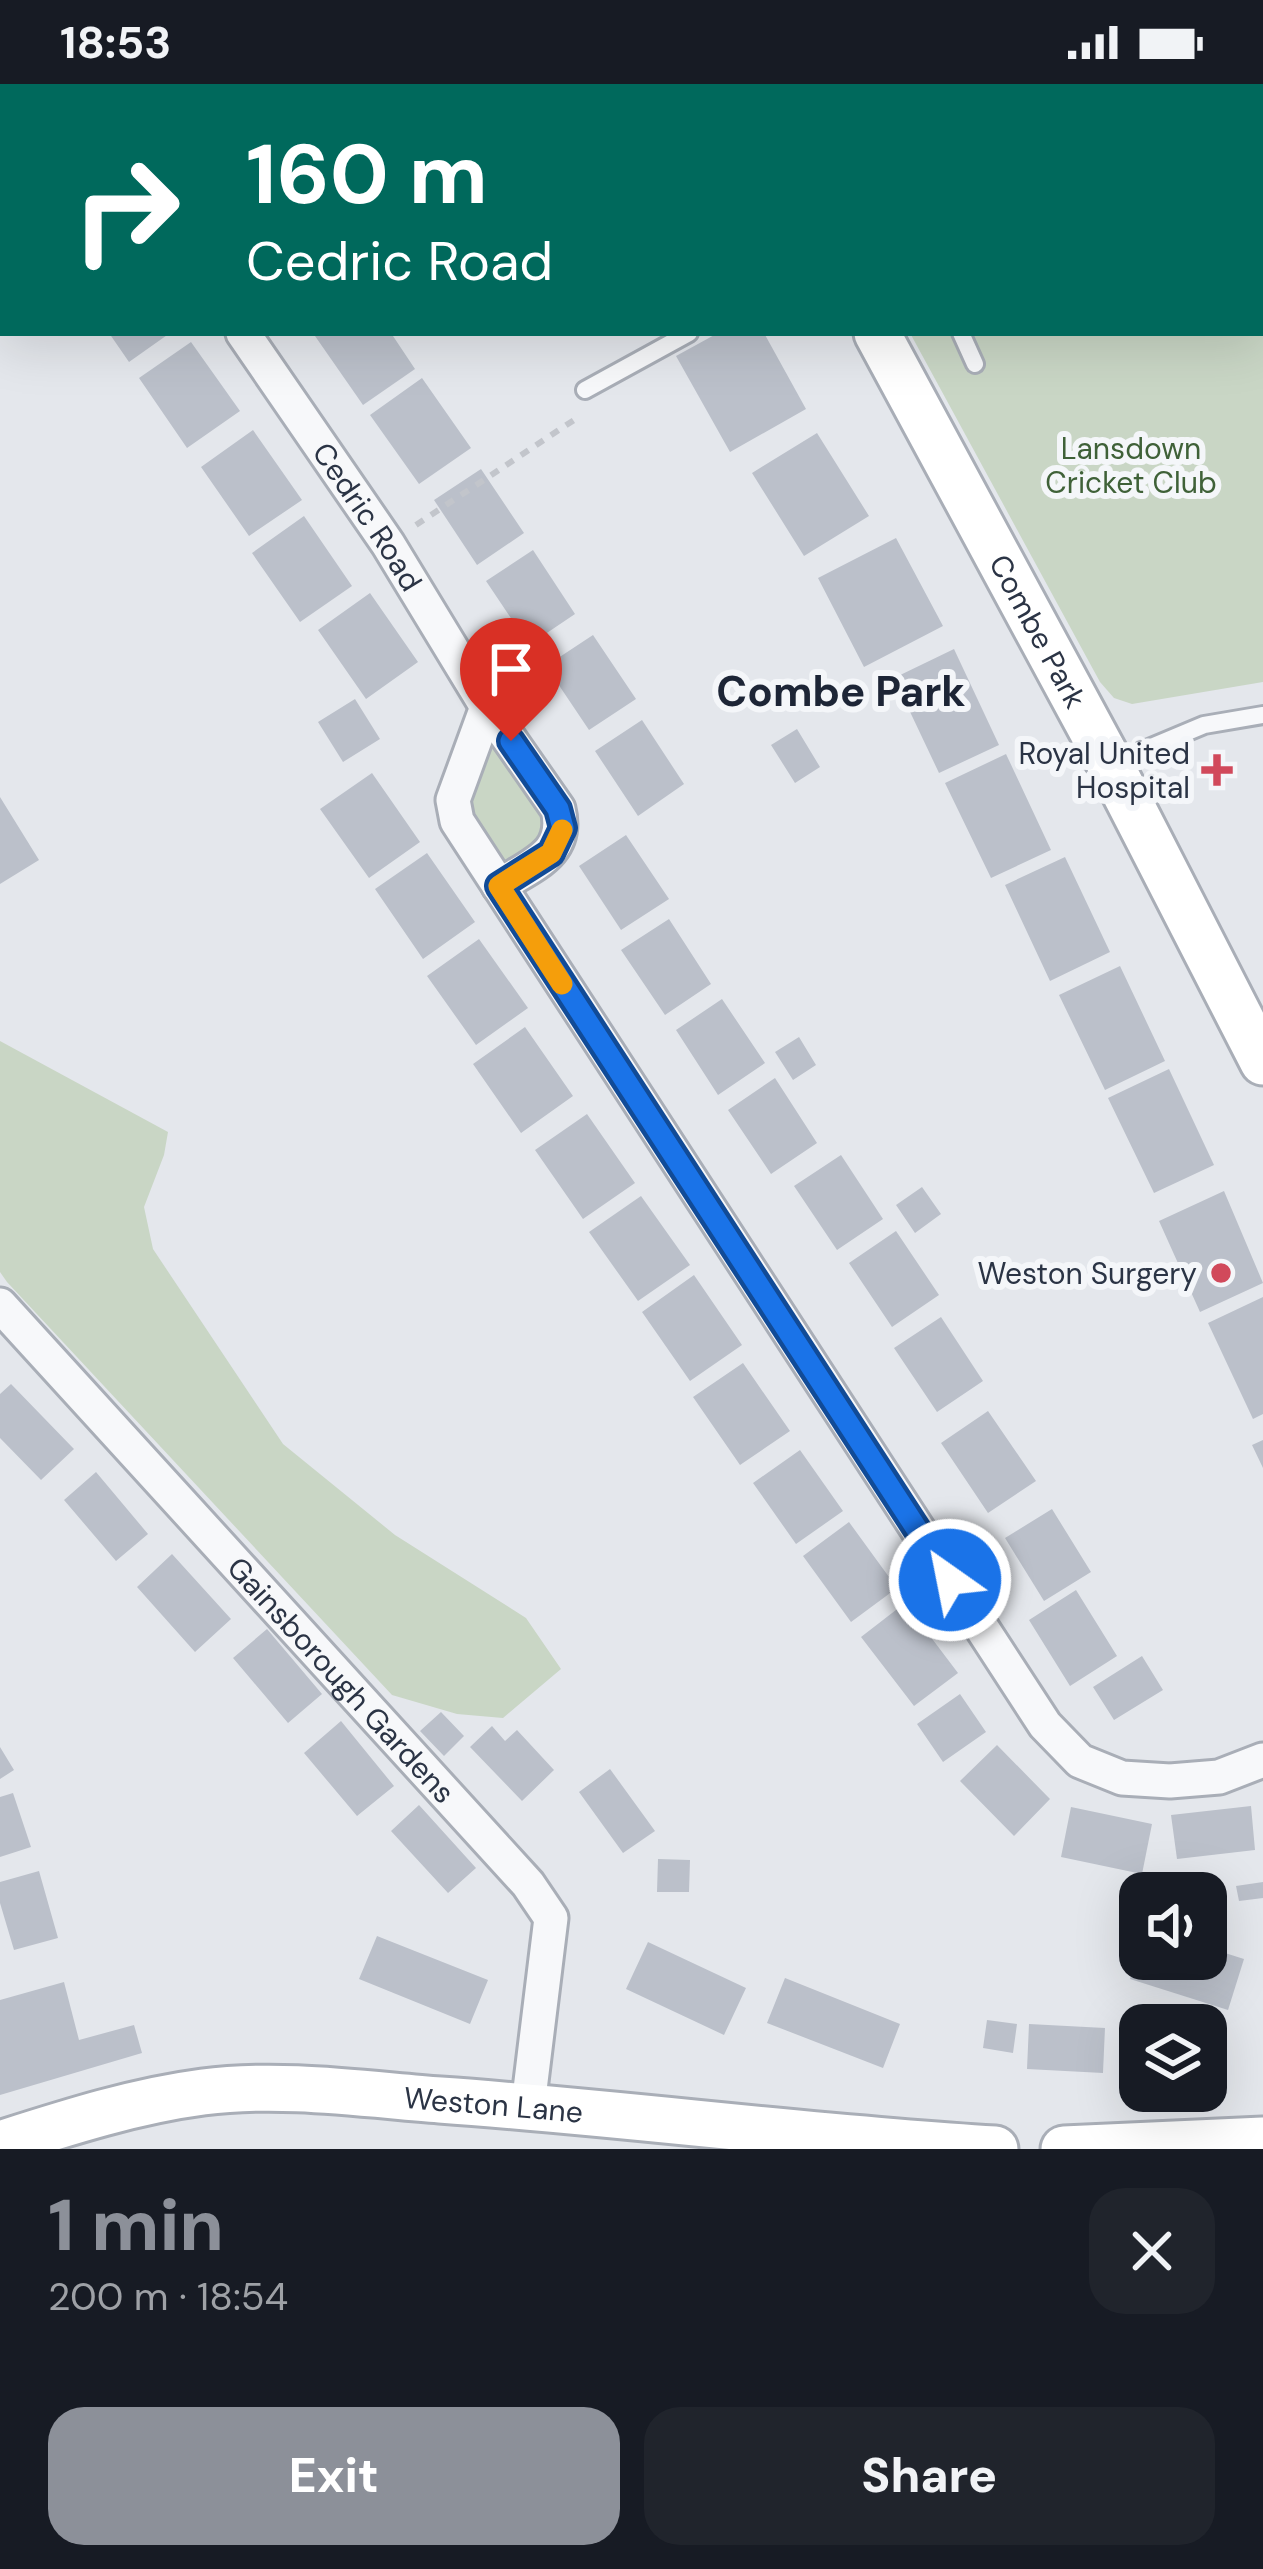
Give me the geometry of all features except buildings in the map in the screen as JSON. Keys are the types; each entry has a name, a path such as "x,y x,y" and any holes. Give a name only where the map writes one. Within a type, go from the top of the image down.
{"street":[{"name":"Cedric Road","path":"245,336 388,544 558,809 563,828 551,853 499,886"},
{"name":"Combe Park","path":"880,336 1263,1061"},
{"path":"488,706 453,800 457,821 1045,1725 1080,1761 1122,1778 1220,1777 1263,1760"},
{"name":"Gainsborough Gardens","path":"0,1306 512,1867 551,1918 529,2106"},
{"name":"Weston Lane","path":"0,2144 94,2115 205,2092 305,2090 995,2149"},
{"path":"1064,2149 1263,2140"}],"lane":[{"path":"585,390 683,336"},
{"path":"962,336 974,364"},
{"path":"1110,764 1204,725 1263,715"}],"path":[{"path":"388,544 589,410 585,390"}],"green space":[{"name":"Lansdown Cricket Club","path":"912,336 1263,336 1263,682 1132,704 1114,698 1100,682"},
{"path":"499,742 551,815 546,843 510,864 482,838 469,802 485,747"},
{"path":"0,1041 168,1132 144,1207 153,1249 283,1444 395,1535 526,1618 561,1669 503,1718 457,1714 392,1695 7,1282 0,1272"}],"slow traffic":[{"path":"562,830 551,853 499,886 562,984"}],"place":[{"name":"Royal United Hospital","path":"1217,770"},
{"name":"Weston Surgery","path":"1221,1273"}],"district":[{"name":"Combe Park","path":"841,691"}],"route":[{"path":"511,741 558,809 563,828 551,853 499,886 950,1580"}]}
